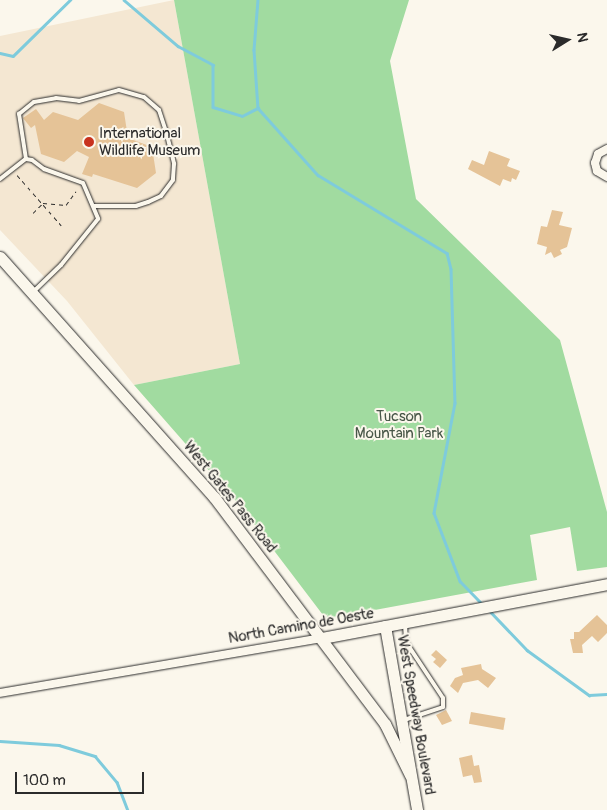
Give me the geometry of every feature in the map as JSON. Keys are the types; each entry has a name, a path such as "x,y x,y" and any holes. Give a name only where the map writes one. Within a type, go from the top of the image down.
{"main road":[{"name":"West Gates Pass Road","path":"0,257 214,497 385,724 410,775"},
{"name":"North Camino de Oeste","path":"322,638 607,584"},
{"name":"West Speedway Boulevard","path":"385,626 403,720 410,775 417,810"}],"street":[{"path":"607,149 598,154 595,163 597,171 607,177"},
{"name":"North Camino de Oeste","path":"0,693 322,638"}],"lane":[{"path":"26,159 19,114 34,102 56,98 79,101 119,90 144,97 159,110 174,164 173,180 161,196 136,206 94,206"},
{"path":"0,179 26,159"},
{"path":"26,159 83,183 98,219 61,265 32,292"},
{"path":"403,720 443,707 443,698 406,642 405,622"}],"path":[{"path":"17,176 61,225"},
{"path":"33,213 43,203 66,205 76,191"}],"shaded area":[{"path":"174,0 240,364 134,385 67,301 0,230 0,36"}],"green space":[{"name":"Tucson Mountain Park","path":"174,0 409,0 390,61 416,199 560,340 607,512 607,567 577,571 570,527 530,535 537,580 326,619 241,507 134,385 240,364"}],"building":[{"name":"International Wildlife Museum","path":"99,103 124,112 128,138 152,147 156,173 137,188 93,174 92,177 82,174 89,157 77,151 64,162 41,154 35,125 31,128 23,118 36,109 44,120 53,112 78,120"},
{"path":"489,151 510,159 507,166 520,171 516,180 512,178 511,182 503,179 500,186 468,169 472,160 484,165"},
{"path":"552,210 563,212 559,225 572,228 567,247 560,250 562,254 554,258 551,252 545,255 547,247 537,244 541,226 547,227"},
{"path":"597,615 607,625 607,633 598,642 592,636 582,645 583,653 573,653 570,639 574,639 574,632 579,632"},
{"path":"436,650 447,660 440,668 433,662 436,659 431,655"},
{"path":"481,664 482,669 496,678 488,688 478,680 463,683 458,693 450,686 455,678 463,675 461,668"},
{"path":"446,710 452,721 442,725 436,715"},
{"path":"471,712 505,718 503,730 469,724"},
{"path":"472,755 474,766 479,765 482,782 474,783 472,775 463,777 459,758"}],"waterway":[{"path":"0,53 13,56 70,0"},
{"path":"124,0 178,46 213,65 213,107 242,116 258,108"},
{"path":"258,0 254,50 258,108 318,175 447,253 451,269 455,403 434,513 460,581 482,604"},
{"path":"488,609 527,650 589,695 607,694"},
{"path":"0,741 59,745 95,756 117,782 128,810"}],"place":[{"name":"International Wildlife Museum","path":"89,142"}]}
